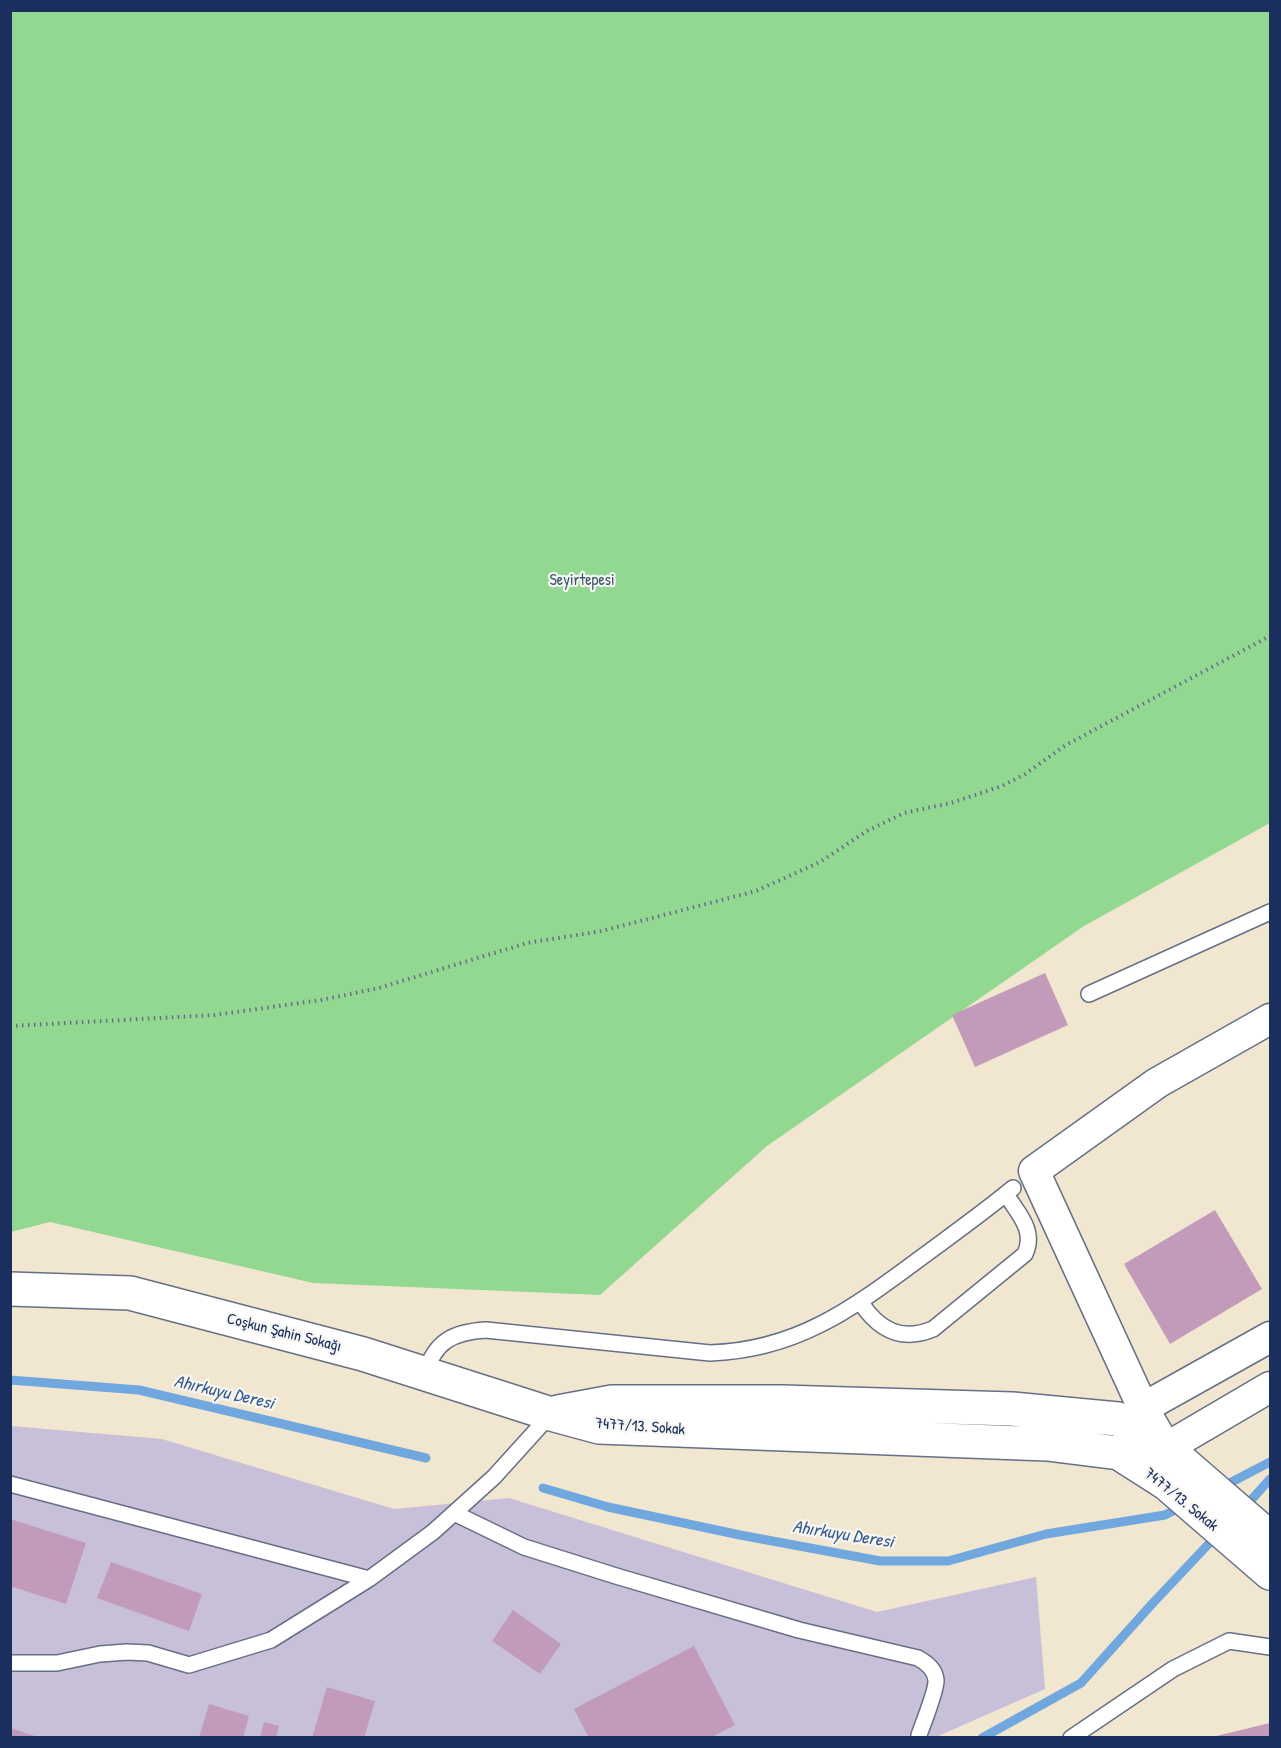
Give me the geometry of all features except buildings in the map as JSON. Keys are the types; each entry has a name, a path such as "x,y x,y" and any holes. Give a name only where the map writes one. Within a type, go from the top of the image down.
{"street":[{"path":"1270,1019 1157,1083 1034,1171 1143,1408 1166,1448 1270,1387"},
{"path":"1221,1047 1270,1042"},
{"name":"Coşkun Şahin Sokağı","path":"10,1289 130,1293 363,1354 551,1414"},
{"path":"1143,1408 1270,1337"},
{"name":"7477/13. Sokak","path":"551,1414 612,1402 782,1402 1012,1409 1118,1419 1166,1448 1179,1477"},
{"name":"7477/13. Sokak","path":"551,1414 599,1427 1047,1444 1119,1453 1179,1477 1265,1557"}],"lane":[{"path":"1089,994 1270,912"},
{"path":"425,1374 430,1358 438,1347 459,1334 473,1331 509,1332 690,1352 731,1352 786,1340 812,1330 861,1303 1010,1191 1028,1230 1029,1240 1025,1254 933,1329 921,1334 897,1333 877,1322 861,1303"},
{"path":"10,1663 57,1663 100,1654 127,1652 148,1653 189,1665 271,1640 369,1579 433,1532 495,1477 551,1414"},
{"path":"10,1484 369,1579"},
{"path":"454,1513 524,1547 616,1576 800,1630 918,1658 927,1663 937,1681 919,1735"},
{"path":"1071,1737 1173,1669 1228,1641 1270,1647"}],"path":[{"path":"10,1026 215,1015 321,1000 379,988 527,943 602,931 756,891 820,862 867,831 895,817 1002,786 1025,774 1066,745 1270,636"}],"shaded area":[{"path":"11,1426 162,1439 394,1509 509,1498 877,1612 1036,1577 1045,1689 936,1737 11,1738"}],"green space":[{"name":"Seyirtepesi","path":"11,11 1270,11 1270,823 1084,926 767,1146 600,1295 313,1283 50,1222 11,1232"}],"waterway":[{"name":"Ahırkuyu Deresi","path":"10,1380 139,1390 426,1458"},
{"name":"Ahırkuyu Deresi","path":"1222,1487 1270,1462"},
{"name":"Ahırkuyu Deresi","path":"1245,1507 1270,1479"},
{"name":"Ahırkuyu Deresi","path":"543,1488 608,1507 880,1561 948,1561 1046,1534 1165,1515 1183,1506"},
{"name":"Ahırkuyu Deresi","path":"982,1738 1081,1683 1218,1534"}]}
